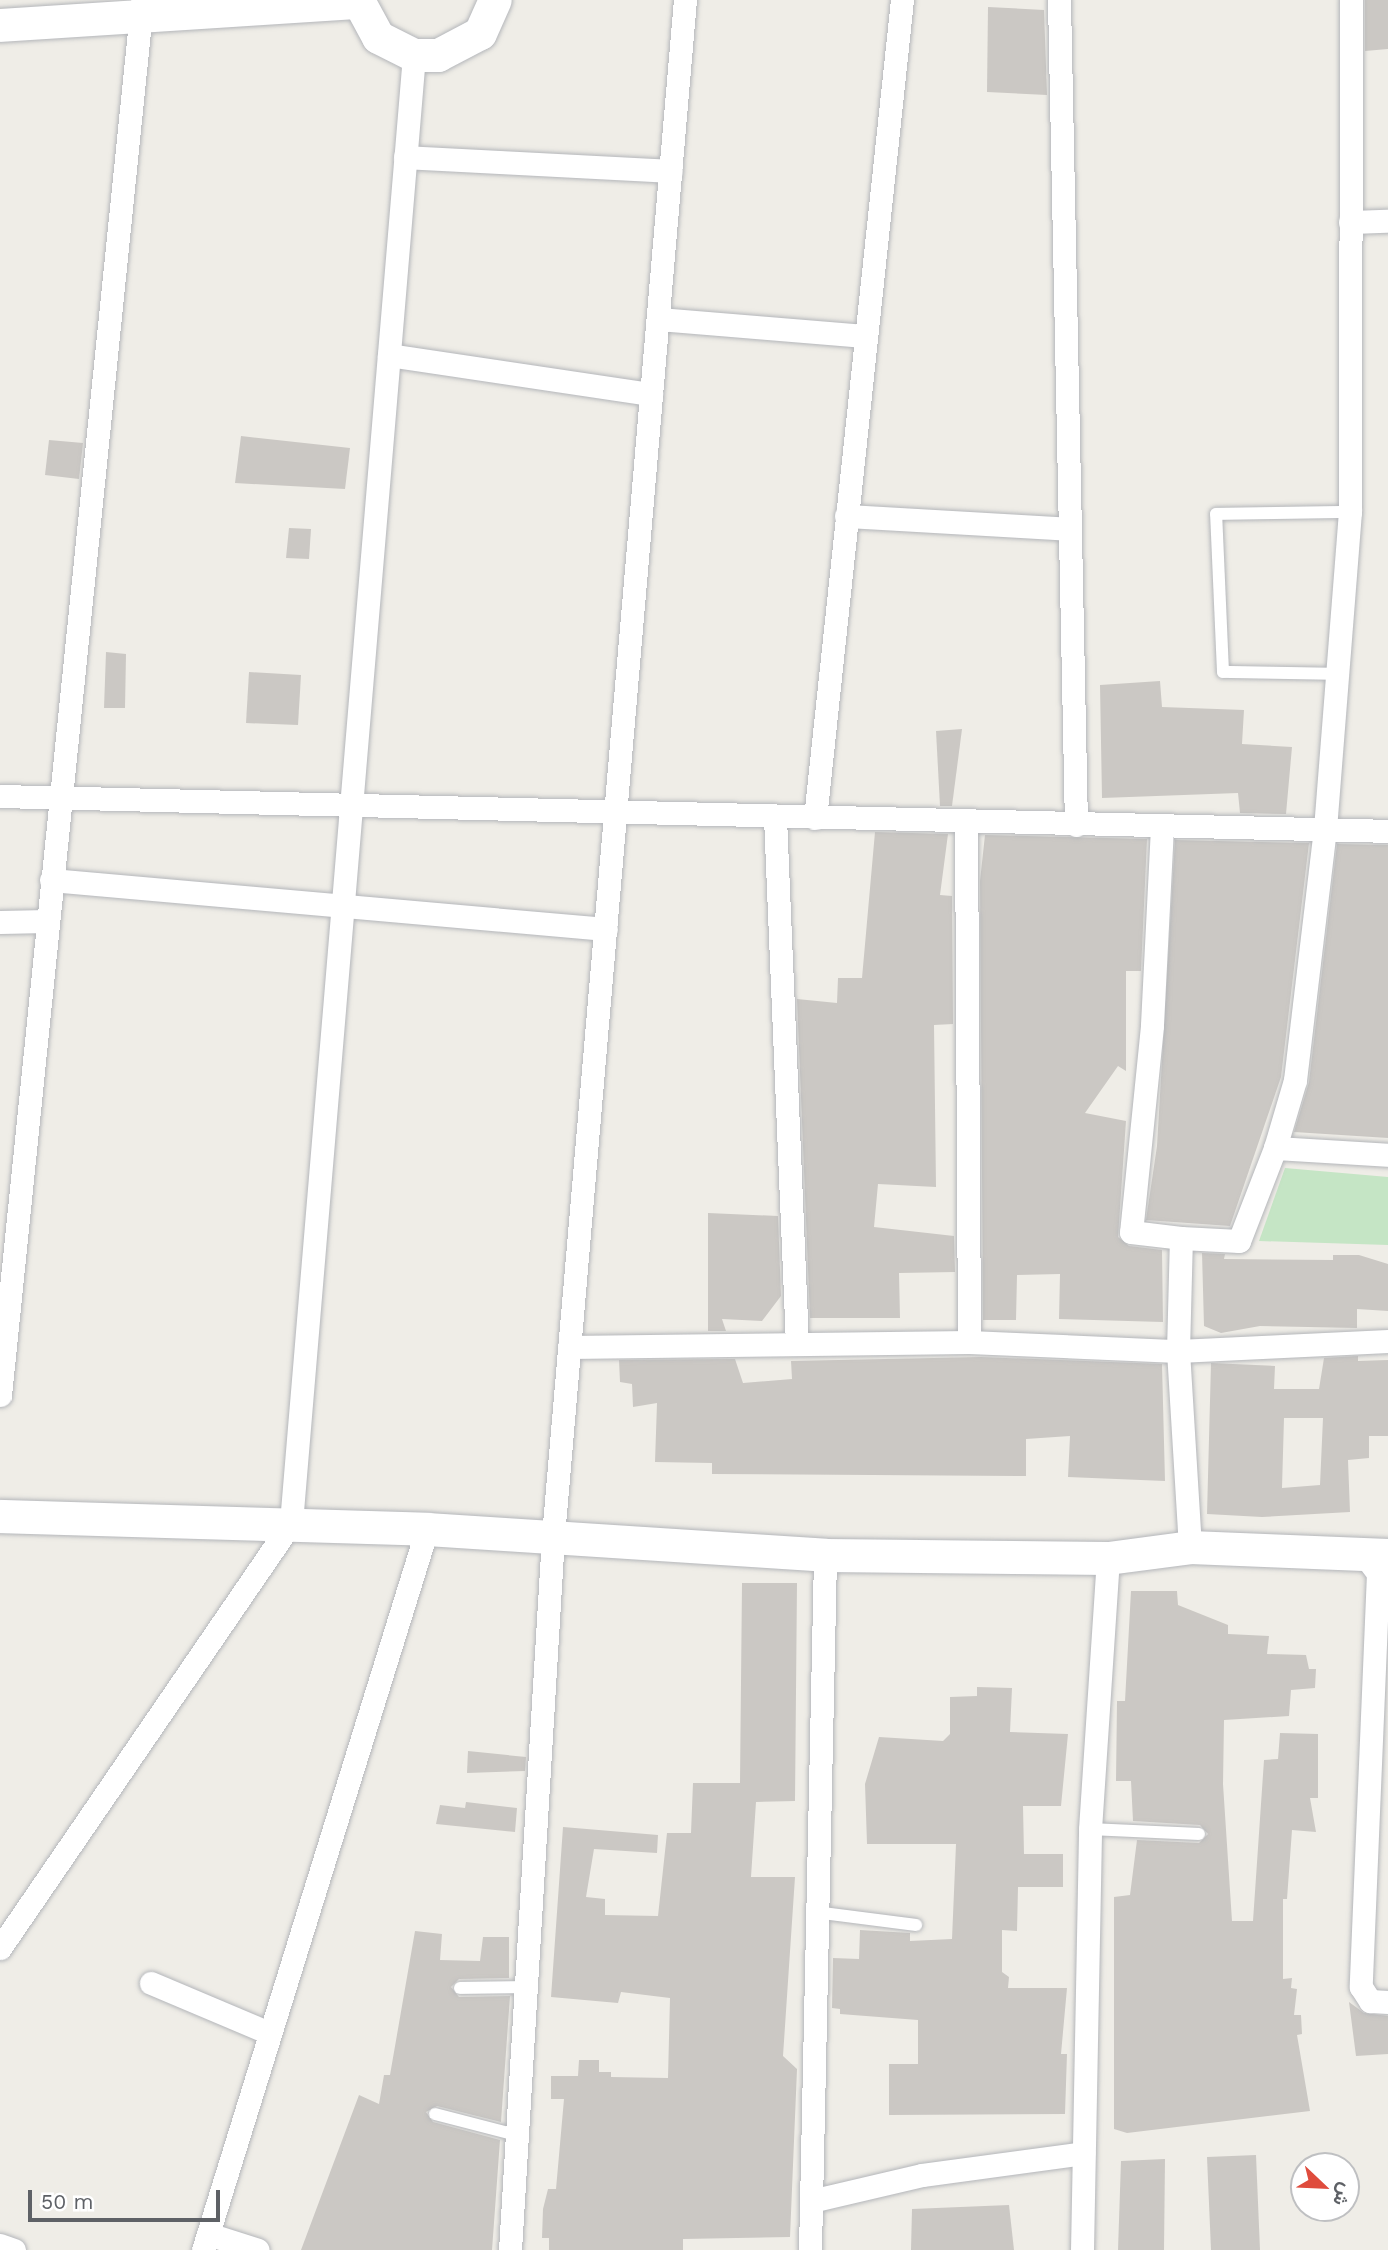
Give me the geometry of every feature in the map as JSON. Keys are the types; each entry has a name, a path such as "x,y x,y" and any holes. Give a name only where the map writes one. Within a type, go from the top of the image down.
{"street":[{"path":"0,26 140,7 358,1 378,37 414,55 460,48 480,33 495,0"},
{"path":"510,2250 523,1987 553,1536 685,0"},
{"path":"815,818 902,0"},
{"path":"1059,0 1076,825"},
{"path":"1162,827 1152,1026 1131,1232 1239,1241 1275,1148 1295,1080 1325,828 1339,674 1350,512 1351,0"},
{"path":"0,1395 8,1237 47,921 140,7"},
{"path":"0,1948 291,1523 414,55"},
{"path":"405,157 671,171"},
{"path":"1350,222 1388,221"},
{"path":"658,319 866,336"},
{"path":"389,355 651,394"},
{"path":"846,516 1070,529"},
{"path":"0,796 1388,831"},
{"path":"775,817 797,1344"},
{"path":"967,822 969,1342"},
{"path":"51,880 606,929"},
{"path":"0,922 47,921"},
{"path":"1275,1148 1388,1155"},
{"path":"1181,1238 1178,1351 1190,1547"},
{"path":"569,1347 969,1342 1178,1351 1388,1341"},
{"path":"0,1516 291,1523 553,1536 825,1555 1108,1558 1190,1547 1376,1555 1378,1573 1361,1987 1370,2001 1388,2003"},
{"path":"258,2250 206,2242 267,2032 427,1530"},
{"path":"810,2250 815,1912 825,1555"},
{"path":"1082,2250 1090,1829 1108,1558"},
{"path":"151,1983 267,2032"},
{"path":"811,2201 922,2175 1084,2153"},
{"path":"0,2245 14,2250"}],"lane":[{"path":"1339,674 1223,672 1216,514 1350,512"},
{"path":"1090,1829 1199,1834"},
{"path":"815,1912 916,1925"},
{"path":"460,1988 523,1987"},
{"path":"435,2114 516,2135"}],"green space":[{"path":"1285,1168 1388,1177 1388,1245 1259,1241"}],"building":[{"path":"1365,0 1388,0 1388,49 1365,51"},
{"path":"988,7 1044,10 1047,95 987,92"},
{"path":"241,436 350,448 345,489 235,483"},
{"path":"49,440 83,443 79,479 45,475"},
{"path":"289,528 311,529 309,559 286,558"},
{"path":"106,652 126,654 125,708 104,708"},
{"path":"249,672 301,675 298,725 246,723"},
{"path":"1160,681 1162,707 1244,710 1242,744 1292,747 1286,814 1240,813 1238,793 1102,798 1100,685"},
{"path":"962,729 952,806 940,806 936,731"},
{"path":"875,832 948,834 940,895 952,896 953,1024 934,1025 936,1187 878,1184 874,1227 954,1236 955,1272 899,1273 900,1318 810,1318 797,999 837,1003 838,978 862,978"},
{"path":"985,835 1147,839 1141,971 1126,971 1126,1071 1118,1066 1085,1113 1126,1121 1118,1237 1129,1246 1162,1250 1163,1322 1059,1319 1060,1274 1017,1275 1016,1320 983,1320 980,881"},
{"path":"1175,840 1309,843 1281,1077 1230,1226 1146,1220 1157,1146"},
{"path":"1337,844 1388,845 1388,1138 1294,1132 1309,1082"},
{"path":"708,1213 778,1216 781,1296 762,1321 722,1319 726,1331 708,1331"},
{"path":"1202,1253 1225,1254 1224,1259 1333,1260 1333,1255 1359,1255 1388,1264 1388,1311 1357,1309 1357,1328 1260,1326 1221,1333 1204,1326"},
{"path":"1358,1356 1358,1361 1388,1360 1388,1436 1369,1436 1369,1458 1348,1460 1350,1512 1262,1517 1207,1514 1211,1363 1275,1366 1274,1389 1319,1389 1324,1358","holes":["1284,1418 1323,1418 1320,1485 1282,1488"]},
{"path":"981,1357 1162,1364 1165,1481 1068,1477 1070,1436 1026,1439 1026,1476 712,1474 712,1463 655,1462 657,1403 633,1407 632,1384 620,1382 619,1360 735,1359 743,1383 792,1379 791,1361"},
{"path":"742,1583 797,1583 795,1801 756,1802 751,1877 795,1877 783,2056 797,2069 790,2237 683,2239 683,2250 549,2250 549,2238 542,2238 543,2209 548,2189 556,2189 564,2099 551,2099 551,2076 578,2076 579,2060 599,2060 599,2072 611,2072 611,2077 668,2078 670,1998 621,1992 618,2003 551,1997 563,1827 658,1835 657,1853 594,1849 586,1897 605,1899 605,1915 658,1916 667,1833 691,1833 693,1783 740,1783"},
{"path":"1131,1591 1177,1591 1178,1605 1228,1625 1228,1634 1269,1636 1267,1654 1306,1655 1309,1669 1316,1669 1315,1688 1291,1690 1289,1716 1224,1720 1223,1784 1232,1921 1253,1921 1264,1760 1278,1759 1280,1733 1318,1734 1318,1798 1310,1798 1316,1832 1292,1830 1287,1899 1283,1899 1283,1979 1292,1978 1291,1988 1297,1989 1294,2015 1301,2015 1302,2034 1297,2035 1310,2111 1127,2133 1114,2129 1114,1897 1130,1895 1137,1840 1199,1843 1208,1834 1200,1825 1133,1821 1131,1781 1116,1781 1117,1701 1125,1701"},
{"path":"977,1687 1012,1688 1010,1732 1068,1734 1061,1806 1023,1806 1024,1854 1063,1854 1063,1887 1018,1887 1017,1931 1002,1930 1002,1972 1009,1977 1008,1988 1067,1988 1061,2054 1067,2054 1065,2114 889,2115 889,2064 918,2064 918,2020 840,2014 840,2009 832,2008 833,1958 859,1959 860,1930 910,1933 910,1941 952,1939 956,1844 867,1844 865,1784 879,1737 943,1741 950,1734 950,1697 977,1696"},
{"path":"468,1751 526,1757 525,1771 467,1773"},
{"path":"466,1802 517,1808 515,1832 436,1824 440,1805 465,1808"},
{"path":"415,1931 442,1934 440,1960 480,1961 483,1937 509,1937 509,1978 459,1979 451,1987 459,1997 510,1996 501,2122 437,2106 426,2112 433,2122 500,2140 492,2250 301,2250 359,2095 379,2104 384,2075 390,2075"},
{"path":"1349,2002 1364,2013 1388,2016 1388,2054 1356,2056"},
{"path":"1256,2155 1260,2250 1211,2250 1207,2157"},
{"path":"1165,2159 1164,2250 1118,2250 1121,2161"},
{"path":"1009,2205 1014,2250 911,2250 912,2209"}]}
